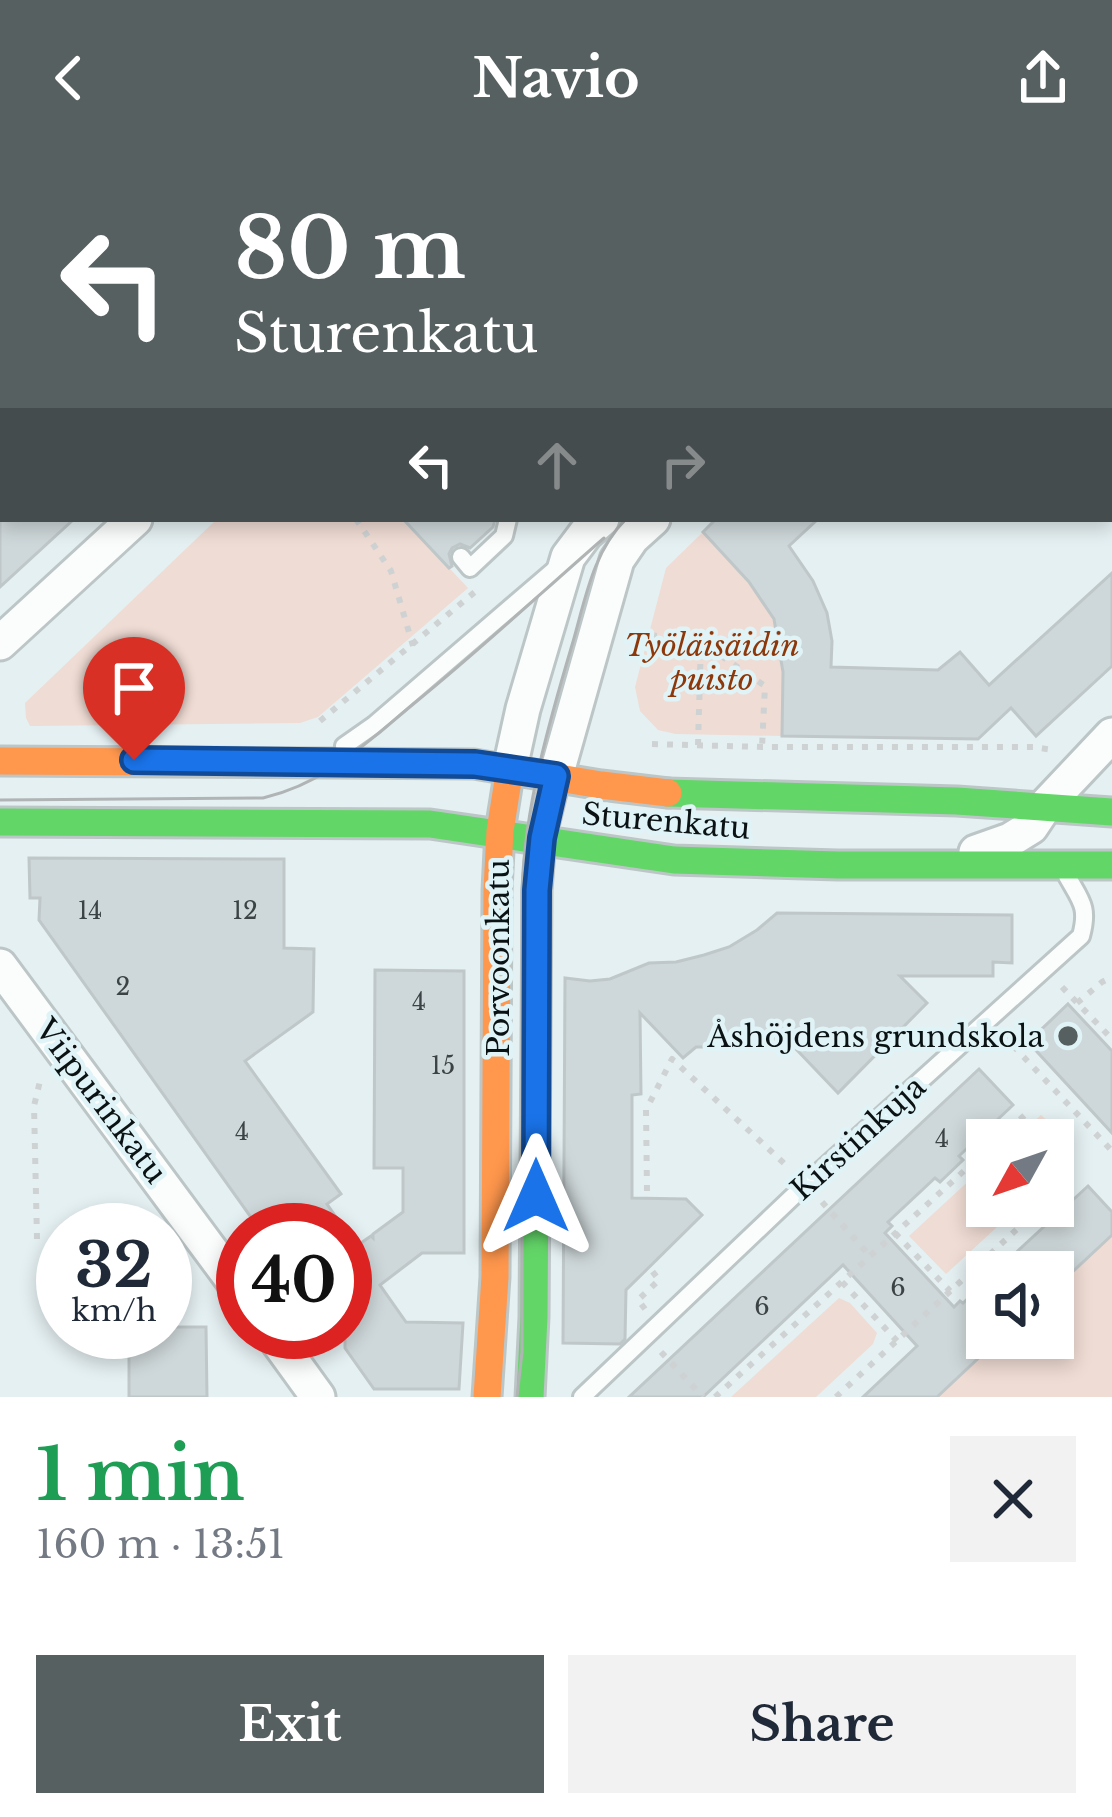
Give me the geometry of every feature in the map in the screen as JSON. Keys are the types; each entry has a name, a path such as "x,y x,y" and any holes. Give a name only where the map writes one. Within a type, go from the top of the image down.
{"main road":[{"name":"Sturenkatu","path":"0,761 475,764 688,795 957,801 1112,812"},
{"name":"Porvoonkatu","path":"487,1397 495,1277 497,890 510,769"},
{"name":"Porvoonkatu","path":"530,1397 537,890 542,838 556,776"},
{"name":"Sturenkatu","path":"0,823 430,824 672,860 1112,865"}],"street":[{"path":"0,643 132,522"},
{"name":"Porvoonkatu","path":"510,769 523,709 583,532 633,534 556,776"},
{"path":"940,864 1020,836 1101,745"},
{"name":"Viipurinkatu","path":"0,966 216,1258"},
{"path":"291,1359 318,1397"}],"lane":[{"path":"461,557 470,568 505,536 507,522"},
{"path":"315,762 374,725 525,598 583,532"},
{"name":"Kirstinkuja","path":"582,1397 806,1184 1081,936 1086,918 1061,864"}],"path":[{"path":"358,522 391,571 413,646"},
{"path":"308,729 489,580"},
{"path":"637,633 701,642 765,686 762,747"},
{"path":"698,745 701,642"},
{"path":"631,743 1101,745"},
{"path":"1076,1003 1112,977"},
{"path":"1060,984 1112,1039"},
{"path":"1005,1037 1112,1151"},
{"path":"647,1191 646,1111 672,1059 806,1184 870,1256"},
{"path":"36,1203 34,1106 40,1081"},
{"path":"1021,1119 1028,1113"},
{"path":"715,1397 966,1169"},
{"path":"836,1397 1019,1227"},
{"path":"896,1233 950,1291"},
{"path":"842,1282 897,1341"},
{"path":"646,1336 703,1397"}],"green space":[{"path":"214,522 406,522 468,588 318,717 300,723 30,726 25,703"},
{"name":"Työläisäidin puisto","path":"703,532 753,585 775,621 783,663 782,736 676,734 658,730 640,711 635,687 666,568"},
{"path":"966,1183 966,1227 997,1227 946,1274 909,1236"},
{"path":"1112,1235 1112,1397 937,1397 955,1379 944,1303 966,1328 966,1359 1074,1359 1074,1270"},
{"path":"839,1298 850,1303 877,1333 873,1344 816,1397 731,1397"}],"building":[{"path":"0,522 71,522 0,587"},
{"path":"406,522 494,522 470,548 460,544 452,548 449,568"},
{"path":"713,522 815,522 789,546 813,581 827,613 831,667 938,670 960,652 989,685 1112,573 1112,666 1036,736 1011,708 978,739 782,736 783,672 774,619 749,582 703,532"},
{"path":"29,858 284,859 284,948 314,949 313,1012 245,1061 341,1194 328,1203 241,1203 39,920 40,898 30,898"},
{"path":"777,913 1012,915 1012,963 993,962 993,976 900,976 927,1003 838,1093 794,1047 696,1047 683,1058 640,1013 641,1094 632,1095 632,1198 686,1199 702,1215 626,1290 625,1339 620,1344 563,1343 565,978 610,979 649,963 704,955 729,947"},
{"path":"375,970 464,971 464,1253 422,1253 380,1285 406,1322 463,1323 459,1389 374,1389 353,1359 372,1359 373,1234 403,1212 403,1168 374,1168"},
{"path":"1068,1004 1112,1051 1112,1133 1028,1042"},
{"path":"979,1069 1013,1105 998,1119 966,1119 966,1149 959,1156 963,1160 940,1182 935,1178 888,1222 892,1226 885,1233 954,1307 966,1300 966,1359 977,1359 937,1397 863,1397 917,1346 843,1265 703,1397 629,1397"},
{"path":"1088,1186 1112,1212 1112,1235 1074,1270 1074,1251 1018,1251 1044,1227 1074,1227 1074,1199"},
{"path":"192,1327 206,1327 207,1397 129,1397 129,1359 192,1359"}],"tram line":[{"path":"517,1397 522,1352 522,890 528,828 546,736 586,595 597,562 623,522"},
{"path":"0,800 263,798 307,782 381,731 604,538"}],"traffic: fast":[{"path":"530,1397 537,890 541,838 556,776"},
{"path":"668,793 957,801 1112,812"},
{"path":"0,822 430,824 674,860 1112,865"}],"traffic: slow":[{"path":"0,761 474,764 668,793"},
{"path":"487,1397 495,1277 497,890 510,768"}],"place":[{"name":"Åshöjdens grundskola","path":"1068,1036"}],"route":[{"path":"134,760 475,764 556,776 542,838 537,890 536,1196"}]}
